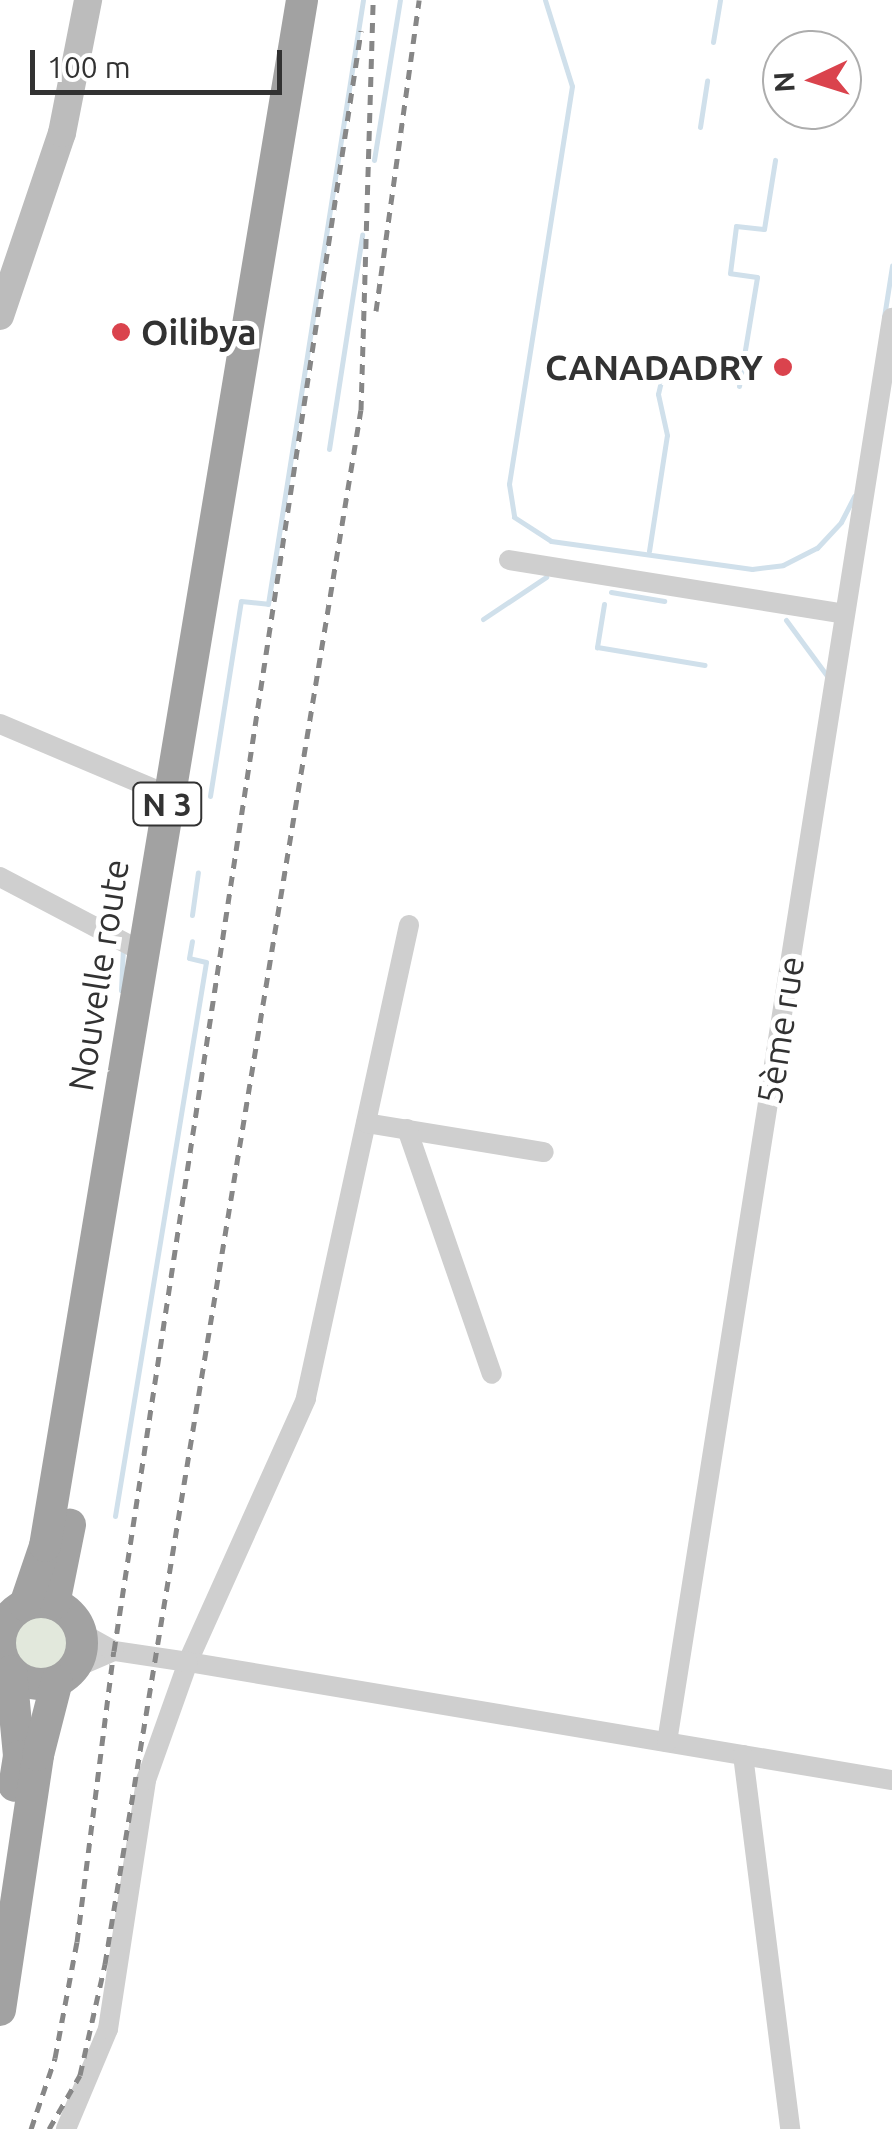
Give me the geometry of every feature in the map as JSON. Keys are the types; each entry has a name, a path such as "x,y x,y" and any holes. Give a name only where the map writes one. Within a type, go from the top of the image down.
{"highway":[{"name":"Nouvelle route","path":"22,1612 45,1546 168,795 190,726 302,0"},
{"name":"Nouvelle route","path":"22,1612 190,726 322,0"},
{"path":"0,1868 19,1756 1,1634 22,1612 80,1632 81,1651 64,1675 38,1754 0,2010"},
{"path":"6,1665 38,1684 64,1675"}],"main road":[{"path":"0,316 62,133 88,0"}],"street":[{"name":"5ème rue","path":"667,1742 892,318"},
{"path":"509,560 845,614"},
{"path":"0,724 168,795"},
{"path":"0,877 142,952"},
{"path":"66,2129 108,2029 146,1780 188,1662 306,1399 408,925"},
{"path":"366,1123 544,1152"},
{"path":"407,1130 492,1374"},
{"path":"80,1632 114,1651 892,1780"},
{"path":"64,1675 114,1651"},
{"path":"743,1755 790,2129"}],"shaded area":[{"path":"41,1610 65,1619 74,1643 65,1667 41,1676 17,1667 8,1643 17,1619"}],"waterway":[{"path":"210,796 241,601 268,604 363,0"},
{"path":"374,160 400,0"},
{"path":"545,0 572,86 509,484 514,517 551,541 752,569 783,565 817,548 841,522 854,496"},
{"path":"713,42 720,0"},
{"path":"700,127 707,81"},
{"path":"739,386 757,277 730,273 736,226 764,229 775,160"},
{"path":"329,449 362,235"},
{"path":"884,317 892,266"},
{"path":"649,551 667,435 658,394 663,373"},
{"path":"483,619 546,577"},
{"path":"611,592 664,601"},
{"path":"604,604 597,647 704,665"},
{"path":"786,620 828,677"},
{"path":"192,915 198,872"},
{"path":"115,1516 206,962 189,958 192,941"},
{"path":"121,990 123,948"}],"railway":[{"path":"49,2129 80,2075 105,1964 361,410 373,0"},
{"path":"376,311 419,0"},
{"path":"31,2129 55,2058 77,1942 114,1651 361,31"}],"place":[{"name":"Oilibya","path":"121,332"},
{"name":"CANADADRY","path":"783,367"}]}
